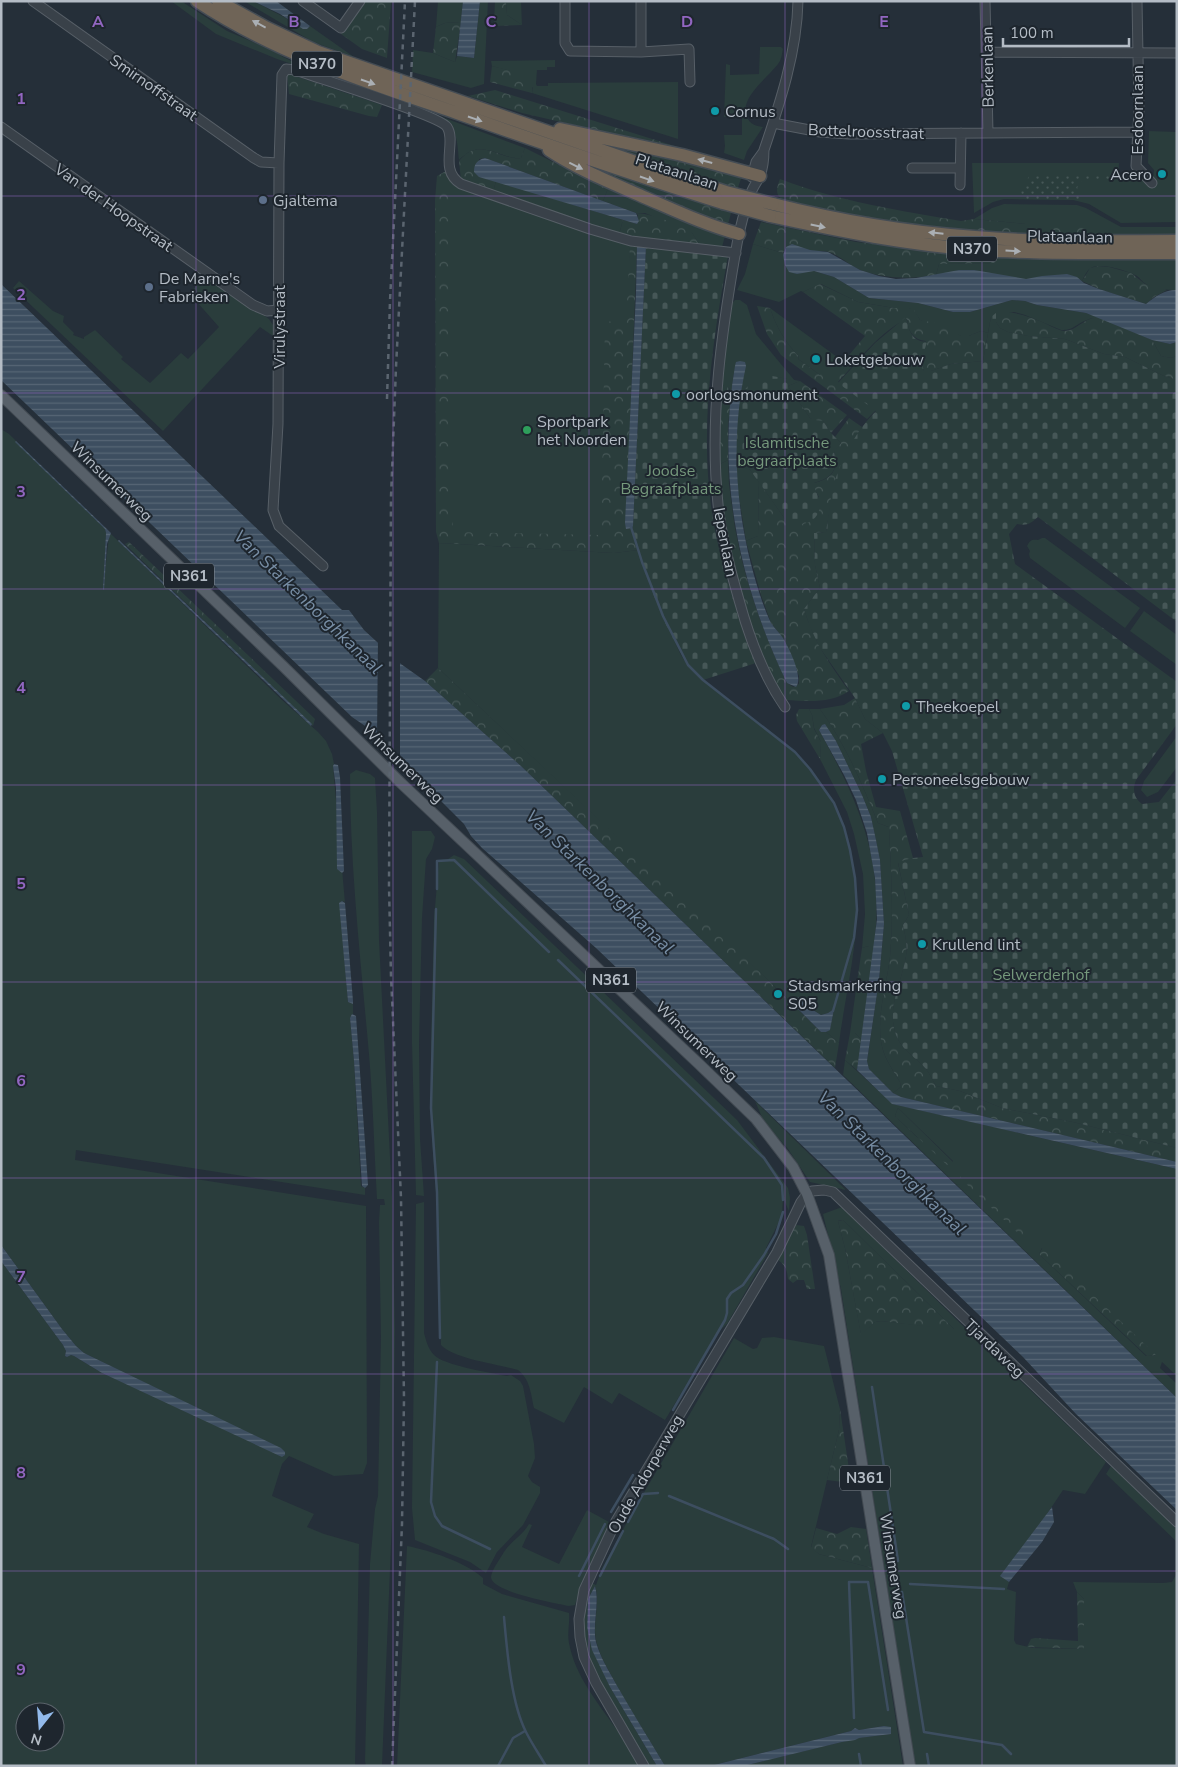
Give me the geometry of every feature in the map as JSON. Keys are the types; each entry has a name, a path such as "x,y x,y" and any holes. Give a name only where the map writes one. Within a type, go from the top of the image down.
{"highway":[{"name":"Plataanlaan","path":"197,1 252,34 304,59 537,135"},
{"name":"Plataanlaan","path":"218,1 267,28 318,52 664,185 724,197 873,237 978,250 1177,253"},
{"name":"N370","path":"739,234 687,217 567,162 537,135 558,128 651,148 756,175"},
{"name":"Plataanlaan","path":"772,210 876,226 977,237 1066,241 1177,241"}],"main road":[{"name":"Winsumerweg","path":"1,395 409,790 700,1064 756,1119 793,1167 807,1194 830,1255 910,1766"}],"street":[{"name":"Smirnoffstraat","path":"33,1 254,158 261,162 279,163"},
{"path":"303,1 341,28 360,1"},
{"path":"565,1 565,43 570,52 641,52 690,49 690,82"},
{"path":"641,1 641,52"},
{"name":"Iepenlaan","path":"785,707 774,690 760,660 742,612 724,542 718,506 714,442 722,336 739,234 756,175 756,162 764,150 773,123 796,36 798,1"},
{"name":"Berkenlaan","path":"986,1 988,133"},
{"name":"Esdoornlaan","path":"1137,1 1139,110 1136,166 1152,183"},
{"path":"987,52 1177,53"},
{"name":"Virulystraat","path":"323,566 279,526 273,510 278,424 279,163 282,75 286,69 289,68 305,73 443,123 449,131 450,172 461,184 590,229 631,241 736,253"},
{"name":"Bottelroosstraat","path":"773,123 820,132 1137,132"},
{"name":"Van der Hoopstraat","path":"1,127 253,305 267,311 279,310"},
{"path":"960,185 961,133"},
{"path":"912,168 957,168 960,166"},
{"name":"Tjardaweg","path":"807,1194 820,1189 833,1192 1177,1522"},
{"name":"Oude Adorperweg","path":"644,1766 596,1683 584,1657 580,1637 579,1610 584,1590 616,1521 777,1252 801,1202 807,1194"}],"green space":[{"path":"171,1 181,1 227,31 274,51 300,65 397,100 277,59 216,34"},
{"path":"244,1 253,1 307,29 310,26 354,57 313,42"},
{"path":"366,1 391,1 387,58 362,49 341,34"},
{"path":"438,1 463,1 461,22 445,23 436,27"},
{"path":"480,1 488,1 484,84 471,88 412,72 413,50 433,53 455,62 457,56 474,58"},
{"path":"495,1 506,1 507,15 522,25 494,26"},
{"path":"506,1 521,1 522,25 507,15"},
{"path":"461,22 455,62 433,53 436,27 445,23"},
{"path":"760,47 781,47 783,49 780,61 776,67 751,94 747,102 745,109 748,119 753,124 763,127 747,151 744,160 724,153 724,135 742,135 742,117 724,117 726,64 730,65 730,75 759,74"},
{"path":"555,60 555,67 547,67 547,70 537,70 537,86 548,86 548,83 678,82 678,139 532,93 533,88 523,78 492,66 491,61"},
{"path":"492,66 512,71 525,77 530,81 532,93 490,82"},
{"path":"289,74 382,105 377,117 289,94 287,75"},
{"path":"495,90 742,167 635,139 522,113 468,96"},
{"path":"442,117 525,148 521,158 477,149 469,152 459,160 454,132"},
{"path":"1149,131 1177,132 1177,222 1121,223 1089,204 1073,200 1004,199 993,202 974,213 972,163 1119,163 1118,178 1153,179 1154,170 1148,163"},
{"path":"569,132 663,158 742,176 737,190 655,164"},
{"path":"525,148 608,188 603,201 485,158 479,159 479,177 496,181 493,192 461,180 459,161 471,151 484,149 508,157 521,158"},
{"path":"582,163 731,213 727,228"},
{"path":"446,171 450,180 450,473 453,532 601,535 605,322 626,320 630,244 637,246 626,529 632,528 638,550 614,553 439,543 436,532 435,200 437,176"},
{"path":"1112,174 1112,179 1083,179 1077,188 1082,196 1079,200 1022,199 1021,191 1029,176"},
{"path":"780,179 847,199 961,221 974,219 1025,224 1102,224 1102,235 986,231 899,223 859,217 784,201 777,192"},
{"name":"Sportpark het Noorden","path":"450,180 453,185 479,195 587,233 630,244 629,324 605,542 446,535"},
{"path":"496,181 623,220 619,235 493,192"},
{"path":"608,188 725,236 722,247 699,244 692,233 645,213 636,213 603,201"},
{"path":"1004,204 1077,205 1121,227 1177,227 1177,235 1102,235 1101,224 1025,224 974,219 992,208"},
{"path":"636,213 656,217 685,228 691,232 699,244 619,235 623,220 637,224 638,215"},
{"path":"761,222 856,242 1002,255 994,263 939,264 936,275 909,278 890,277 863,271 827,251 786,247 783,253 753,244"},
{"path":"753,244 783,253 783,255 814,271 834,277 869,298 918,303 953,312 970,312 1012,300 1025,301 1037,305 1086,313 1100,318 1089,319 1072,328 1061,330 1014,312 991,317 988,333 981,331 969,336 961,336 920,320 914,311 909,308 894,308 858,302 821,284 779,302 737,290 745,274"},
{"name":"Joodse Begraafplaats","path":"646,246 728,256 717,318 710,381 707,443 708,475 711,506 722,562 743,630 756,663 703,680 689,666 678,649 662,616 648,580 632,528"},
{"path":"1002,255 1177,258 1177,290 1153,287 1133,274 1101,266 1095,266 1090,269 1082,281 1062,275 1015,279 936,275 939,264 994,263"},
{"path":"1098,266 1131,273 1145,284 1167,290 1146,304 1099,289 1082,281 1090,268"},
{"path":"205,278 210,278 269,319 273,325 273,336 260,327 163,431 13,288 19,281 53,311 64,316 63,322 74,333 73,335 84,339 84,337 95,330 123,357 121,359 150,383 181,353 188,359 219,327 189,293"},
{"path":"820,284 858,302 894,308 909,308 914,310 920,320 940,324 961,336 969,336 981,331 988,333 983,361 951,364 931,371 924,371 921,361 926,341 918,339 912,334 907,319 897,324 879,338 838,382 876,410 867,419 781,355 767,334 757,306 770,308 778,328 799,357 798,359 820,375 822,373 830,378 865,336 803,292"},
{"path":"735,300 740,300 747,305 756,334 795,381 772,377 765,378 752,384 740,395 742,386 734,373 731,394 729,388 720,383 729,306"},
{"path":"770,308 844,362 831,379 820,375 798,359 799,357 778,328"},
{"path":"996,313 1027,316 1064,331 1092,318 1104,319 1152,340 1161,356 1171,358 1177,356 1177,380 1164,376 1125,357 1104,354 1065,339 1028,336 1008,332 1000,328 996,322"},
{"name":"Selwerderhof","path":"996,313 996,322 1000,328 1008,332 1028,336 1065,339 1104,354 1125,357 1164,376 1177,380 1177,622 1038,517 1028,524 1017,524 1009,534 1015,564 1177,682 1177,724 1136,780 1134,790 1139,802 1142,804 1159,802 1177,779 1177,1148 1073,1122 1002,1108 960,1091 936,1086 926,1069 905,1050 896,1035 893,1025 894,1005 907,952 903,925 909,915 898,862 923,857 892,751 883,733 865,719 855,698 820,648 810,627 804,609 820,588 815,565 814,533 826,532 831,497 837,474 854,440 876,411 838,383 875,343 906,317 913,336 919,341 927,342 921,361 924,371 931,371 951,364 983,361 991,317"},
{"path":"1152,340 1170,344 1177,342 1177,356 1171,358 1161,356"},
{"name":"Islamitische begraafplaats","path":"772,376 800,381 788,386 810,418 823,421 841,443 834,452 835,464 832,473 825,479 814,483 819,499 819,511 816,517 807,523 796,524 785,519 736,450 737,413 742,393 758,380"},
{"path":"800,381 847,415 831,433 823,421 815,421 810,418 788,386"},
{"path":"720,383 727,385 731,394 728,426 728,460 718,465"},
{"path":"849,418 862,427 849,449 832,495 826,532 814,533 815,565 820,588 804,609 812,631 823,652 849,691 826,700 786,700 765,659 748,617 735,573 725,528 735,528 744,568 763,626 787,683 793,687 799,684 799,676 783,638 771,623 746,541 758,536 759,482 785,519 819,497 813,486 814,483 826,479 833,473 835,464 834,451 841,443 835,437"},
{"path":"1,429 9,434 105,529 103,590 109,536 111,534 282,700 318,732 326,741 332,754 345,903 344,901 340,904 348,1002 353,1004 353,1014 350,1018 361,1186 365,1188 365,1195 76,1150 75,1160 366,1206 367,1463 363,1474 334,1476 289,1456 282,1464 272,1496 314,1514 307,1527 359,1544 355,1766 1,1766 1,1261 63,1345 66,1351 65,1356 74,1356 102,1373 142,1391 256,1437 84,1353 62,1329 1,1245"},
{"path":"736,450 759,482 758,536 746,541 737,485"},
{"path":"728,460 735,528 725,528 721,508 718,465"},
{"path":"1045,538 1140,608 1125,628 1030,558 1028,544 1031,540"},
{"path":"129,542 315,719 313,726 125,544"},
{"path":"439,543 614,553 638,550 663,614 685,662 705,682 773,734 806,764 827,793 843,825 852,860 857,899 855,940 839,1043 826,1032 830,1029 834,1009 821,1015 813,1010 813,1006 796,997 790,1001 438,668"},
{"path":"1144,611 1177,635 1177,665 1130,631"},
{"path":"438,668 729,942 821,1032 826,1032 839,1043 835,1068 521,766 425,681"},
{"path":"855,698 865,719 883,733 861,744 876,807 900,811 913,858 898,863 909,915 903,925 907,952 894,1005 893,1025 896,1035 905,1050 926,1069 936,1086 960,1091 1002,1108 1073,1122 1177,1148 1177,1162 901,1097 893,1093 901,1087 900,1082 884,1052 880,1030 881,1009 889,967 892,925 889,827 878,823 845,749 820,709 844,705"},
{"path":"799,709 809,709 812,715 814,729 821,742 820,759 797,721 796,715"},
{"path":"809,709 820,709 829,722 852,764 878,823 889,827 892,925 889,967 881,1009 880,1030 884,1052 900,1082 901,1087 893,1093 869,1069 867,1061 879,980 884,924 880,860 871,817 836,741 822,725 819,730 857,808 866,833 872,859 876,887 874,946 862,948 865,914 863,874 847,812 820,759 821,742 814,728"},
{"path":"1177,736 1177,767 1158,792 1147,797 1141,790 1144,781"},
{"path":"356,770 370,774 375,778 379,940 392,1197 395,1330 392,1520 382,1766 366,1766 365,1761 370,1564 378,1496 381,1338 379,1222 380,1205 385,1205 384,1199 377,1199 370,1062 354,875 350,774"},
{"path":"412,831 431,831 435,837 432,849 426,859 422,918 419,1043 420,1139 424,1196 416,1195 412,1043"},
{"path":"454,855 464,859 737,1120 788,1188 790,1198 789,1211 783,1198 782,1216 766,1248 768,1253 727,1324 718,1332 665,1420 619,1393 612,1404 584,1387 564,1423 534,1408 528,1382 518,1370 456,1354 441,1345 438,1221 432,1139 431,1043 434,919 439,860 448,859"},
{"path":"874,946 868,994 860,988 857,982 862,948"},
{"path":"857,982 860,988 868,994 862,1040 855,1033 850,1033"},
{"path":"850,1033 855,1033 862,1040 857,1070 845,1060"},
{"path":"845,1060 893,1104 1177,1169 1177,1376 1162,1362 1160,1368 1177,1384 1177,1398 843,1075","holes":["898,1108 953,1161 953,1162 917,1137 895,1116","1042,1248 1155,1355 1146,1356 1039,1254"]},
{"path":"755,1101 846,1190 810,1182 788,1149 764,1122"},
{"path":"898,1108 953,1162 947,1165 895,1116"},
{"path":"963,1171 1033,1238 1024,1239 960,1178"},
{"path":"424,1202 424,1333 429,1347 434,1355 447,1362 479,1371 511,1375 520,1381 523,1386 534,1444 535,1458 528,1476 532,1482 540,1487 540,1493 523,1525 497,1552 486,1573 470,1562 415,1540 412,1508 416,1204"},
{"path":"842,1207 962,1325 1106,1462 1085,1494 1063,1490 1039,1526 1001,1576 1009,1582 1007,1589 1016,1592 1014,1640 1016,1644 1033,1648 1084,1649 1084,1599 1077,1592 1073,1582 1163,1583 1172,1582 1177,1573 1177,1766 915,1766 841,1289 823,1214","holes":["843,1220 954,1329 881,1321 875,1322 861,1334 838,1221"]},
{"path":"843,1220 955,1330 881,1321 875,1322 861,1335 845,1248 838,1221"},
{"path":"796,1225 804,1226 807,1235 815,1289 807,1289 804,1280 797,1280 793,1283 788,1279 784,1265 777,1259"},
{"path":"1043,1247 1156,1355 1147,1356 1039,1254"},
{"path":"774,1337 824,1346 840,1409 839,1430 811,1547 819,1554 872,1568 903,1766 743,1766 858,1738 891,1734 884,1726 859,1730 855,1728 851,1731 710,1766 665,1766 623,1696 599,1650 595,1637 597,1593 595,1586 588,1599 587,1627 610,1687 657,1766 648,1766 597,1679 584,1646 583,1607 590,1582 596,1585 602,1568 631,1515 734,1338 753,1349 757,1348 762,1338"},
{"path":"840,1409 850,1476 843,1482 827,1480 839,1430"},
{"path":"1111,1466 1177,1529 1177,1542 1106,1474"},
{"path":"587,1510 611,1523 592,1561 575,1605 569,1606 525,1596 512,1592 494,1582 491,1577 496,1564 507,1548 529,1524 532,1525 522,1547 559,1564"},
{"path":"851,1527 866,1529 872,1568 819,1554 811,1548 816,1528 837,1534"},
{"path":"407,1546 458,1562 483,1578 483,1584 502,1594 569,1613 568,1639 576,1667 588,1689 640,1766 397,1766"},
{"path":"1077,1592 1084,1599 1084,1649 1027,1647 1031,1639 1035,1638 1078,1641"}],"water":[{"path":"253,1 276,1 310,26 307,29 303,29 280,14"},
{"path":"463,1 480,1 474,58 457,56"},
{"path":"485,158 636,213 639,221 637,224 479,177 474,172 475,167 478,161"},
{"path":"792,244 810,250 828,252 860,270 896,279 916,278 959,270 974,270 1026,279 1067,274 1077,277 1084,283 1099,289 1146,304 1160,294 1177,290 1177,342 1170,344 1152,340 1086,313 1037,305 1025,301 1012,300 970,312 953,312 918,303 869,298 834,277 814,271 797,274 789,272 783,255 786,247"},
{"path":"637,246 646,246 633,526 626,529 625,523"},
{"name":"Van Starkenborghkanaal","path":"1,284 342,610 349,610 364,630 401,664 425,681 521,766 1177,1398 1177,1510 1076,1414 1023,1357 596,948 482,848 471,836 464,824 422,782 414,770 374,732 352,717 1,380"},
{"path":"736,362 745,362 746,366 738,423 737,452 738,481 745,539 760,595 771,623 782,636 795,663 798,677 796,687 787,683 770,645 744,568 736,529 730,489 728,448 735,366"},
{"path":"16,441 111,533 107,544 104,590 105,529"},
{"path":"118,541 312,724 311,726"},
{"path":"825,724 836,741 871,817 880,860 884,924 879,980 867,1061 869,1069 893,1093 901,1097 1177,1162 1177,1169 892,1104 857,1070 877,919 875,878 867,833 856,800 819,730"},
{"path":"334,764 338,765 340,777 344,871 342,873 337,869"},
{"path":"342,901 345,903 353,1004 348,1002 339,903"},
{"path":"796,997 813,1002 813,1010 821,1015 834,1009 830,1030 821,1032 790,1001"},
{"path":"352,1014 356,1016 368,1185 365,1188 362,1186 350,1018"},
{"path":"1,1245 62,1329 84,1353 281,1448 285,1455 282,1457 102,1373 74,1356 65,1356 66,1351 63,1345 1,1261"},
{"path":"1052,1507 1054,1522 1042,1542 1009,1582 1000,1576"},
{"path":"595,1586 597,1600 595,1635 600,1653 616,1684 665,1766 657,1766 610,1687 592,1650 587,1627 588,1599"},
{"path":"884,1726 891,1727 891,1734 859,1738 743,1766 710,1766 851,1731 855,1728 859,1730"}],"pier":[{"path":"378,639 400,660 400,760 377,738"}],"waterway":[{"path":"631,527 663,616 688,665 703,680 795,752 810,769 834,803 844,827 850,850 855,878 857,910 854,938 833,1011"},
{"path":"437,889 437,861 454,860 549,952"},
{"path":"436,909 431,1108 437,1192 440,1338"},
{"path":"558,960 764,1158 782,1185 783,1200"},
{"path":"673,1410 725,1320 727,1299 731,1293 743,1285 764,1255 776,1234 783,1212"},
{"path":"437,1362 431,1502 435,1516 442,1526 490,1549"},
{"path":"872,1387 898,1561"},
{"path":"611,1512 633,1475"},
{"path":"628,1522 643,1494 658,1493"},
{"path":"669,1496 774,1539 788,1549"},
{"path":"579,1576 605,1524"},
{"path":"600,1576 623,1531"},
{"path":"854,1718 849,1582 868,1582 888,1710"},
{"path":"910,1584 1004,1589"},
{"path":"902,1592 924,1732 1002,1745 1011,1754"},
{"path":"504,1617 513,1692 526,1732 546,1766"},
{"path":"498,1766 513,1738 525,1731"},
{"path":"859,1754 861,1766"},
{"path":"927,1754 929,1766"}],"railway":[{"path":"387,399 405,1"},
{"path":"392,1766 402,1524 404,1399 401,1198 389,886 391,497 415,1"}],"place":[{"name":"Cornus","path":"715,111"},
{"name":"Acero","path":"1162,174"},
{"name":"Gjaltema","path":"263,200"},
{"name":"De Marne's Fabrieken","path":"149,287"},
{"name":"Loketgebouw","path":"816,359"},
{"name":"oorlogsmonument","path":"676,394"},
{"name":"Sportpark het Noorden","path":"527,430"},
{"name":"Theekoepel","path":"906,706"},
{"name":"Personeelsgebouw","path":"882,779"},
{"name":"Krullend lint","path":"922,944"},
{"name":"Stadsmarkering S05","path":"778,994"}]}
